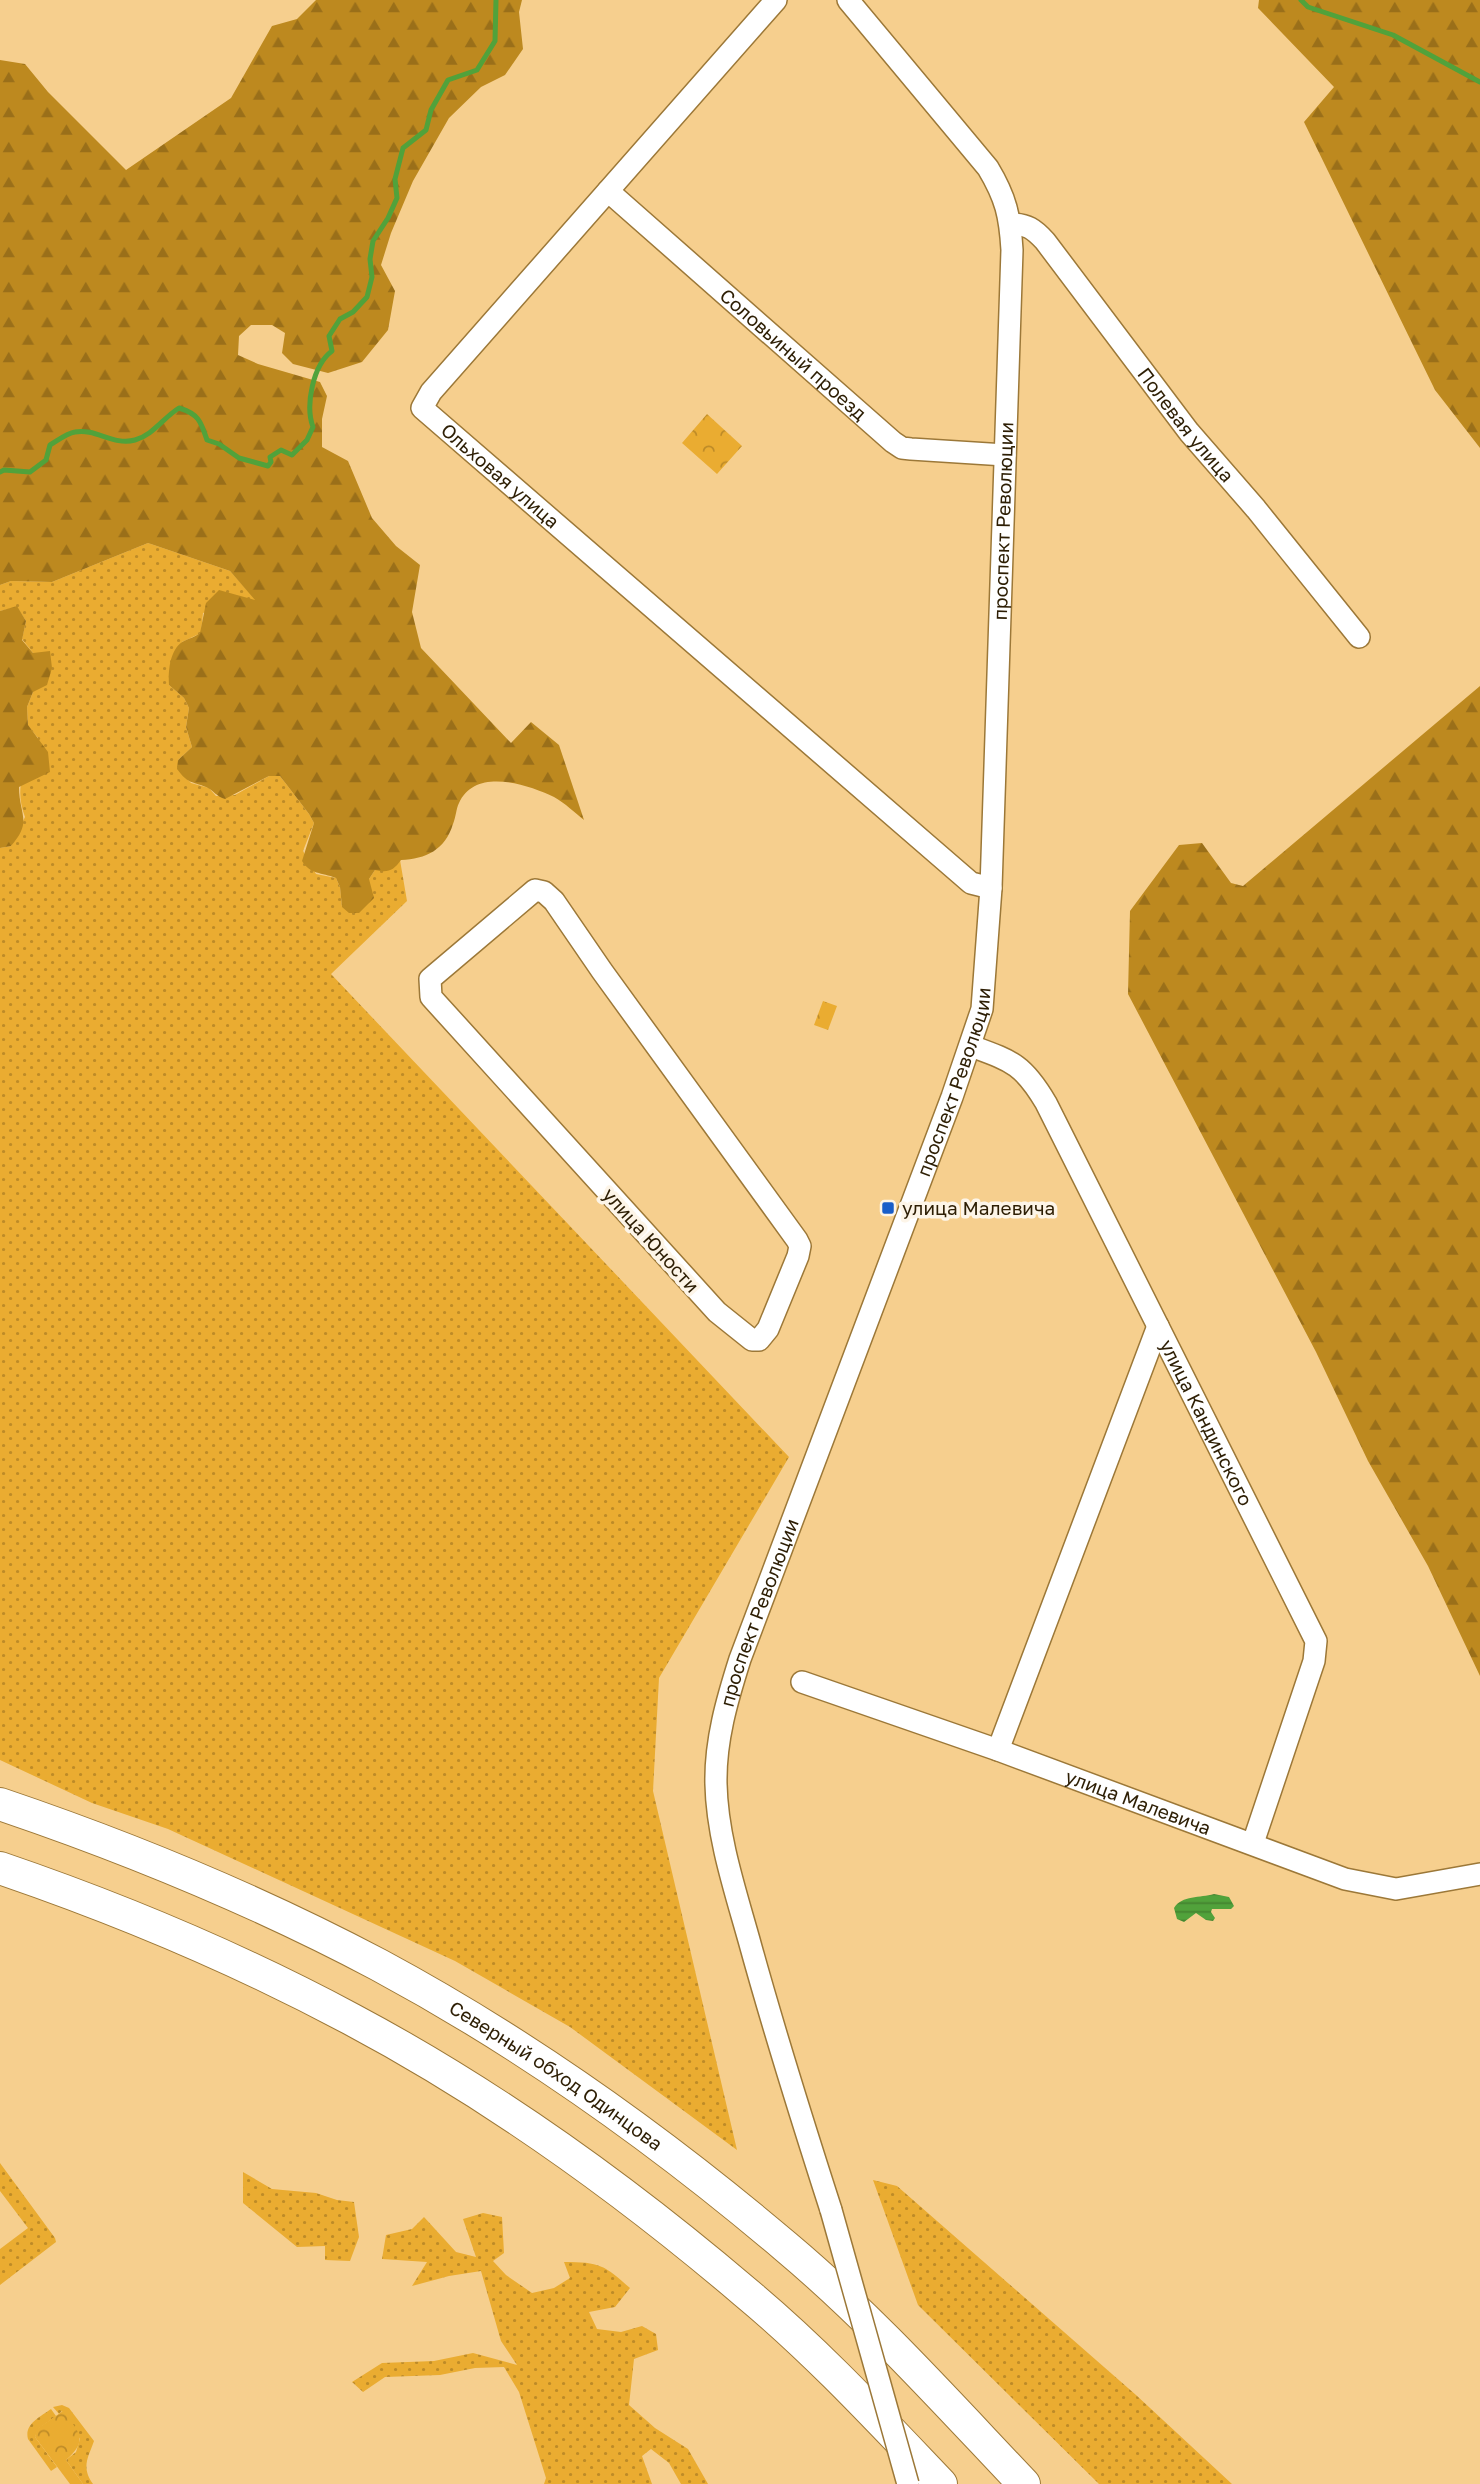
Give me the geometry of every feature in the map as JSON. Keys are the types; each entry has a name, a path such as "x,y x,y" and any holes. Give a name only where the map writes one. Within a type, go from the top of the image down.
{"highway":[{"name":"Северный обход Одинцова","path":"0,1804 83,1832 290,1921 391,1972 546,2066 703,2179 787,2247 867,2321 1024,2484"},
{"path":"0,1868 158,1927 264,1975 351,2019 430,2064 512,2116 655,2219 747,2293 824,2365 941,2484"}],"street":[{"name":"Ольховая улица","path":"776,0 432,391 422,408 960,874 971,883 991,888"},
{"name":"проспект Революции","path":"848,0 988,168 1003,193 1011,224 991,888 982,1009 971,1046 767,1586 722,1714 716,1784 733,1883 767,2007 831,2210 908,2484"},
{"name":"Соловьиный проезд","path":"608,191 902,448 1005,455"},
{"name":"Полевая улица","path":"1011,224 1023,224 1035,230 1045,241 1189,432 1256,509 1359,637"},
{"name":"улица Юности","path":"534,890 544,892 554,901 602,971 800,1246 768,1329 759,1340 752,1340 717,1312 439,1008 431,997 429,988 430,979 534,890"},
{"name":"улица Кандинского","path":"971,1046 1011,1061 1031,1080 1046,1103 1316,1642 1314,1661 1253,1843"},
{"path":"998,1751 1158,1326"},
{"name":"улица Малевича","path":"802,1682 1253,1843 1345,1879 1396,1889 1480,1874"}],"green space":[{"path":"316,0 522,0 519,12 523,49 505,75 481,87 449,118 413,181 391,233 381,265 395,291 388,330 362,362 328,373 293,364 282,353 285,333 272,325 251,325 239,336 238,355 258,364 320,382 327,396 322,419 322,447 348,461 372,518 396,546 420,565 412,612 421,648 511,743 531,722 559,745 584,820 558,799 530,787 502,782 477,785 467,792 459,803 449,833 440,847 419,858 401,860 390,870 375,870 369,879 374,898 359,913 349,913 342,907 336,878 313,871 302,861 314,823 280,776 269,776 225,799 206,787 187,780 177,769 178,760 192,747 186,727 189,708 184,698 169,685 171,660 179,644 200,633 206,603 219,590 255,600 230,571 148,543 52,582 11,581 0,585 0,60 25,64 48,92 126,170 231,98 272,26 297,19"},
{"path":"1259,0 1480,0 1480,448 1435,390 1304,122 1334,87 1258,8"},
{"path":"707,414 742,446 717,474 682,443"},
{"path":"148,543 230,571 256,600 203,613 201,633 182,642 169,685 184,698 189,708 186,727 192,747 178,760 178,769 191,783 209,788 216,796 235,795 269,776 280,776 314,823 303,851 316,874 336,878 342,907 375,870 400,860 407,901 331,974 789,1457 659,1678 653,1791 737,2150 570,2027 455,1961 168,1829 92,1803 0,1760 0,848 11,846 25,817 20,795 22,777 38,738 28,726 27,707 33,692 33,653 22,639 26,621 17,607 0,611 0,585 11,581 52,582"},
{"path":"17,606 26,621 22,640 33,653 50,651 52,668 47,685 33,692 27,707 28,725 48,752 50,772 19,787 22,830 11,846 0,848 0,611"},
{"path":"1480,686 1480,1676 1428,1566 1368,1461 1316,1352 1128,994 1130,911 1179,845 1202,843 1231,883 1243,886"},
{"path":"823,1001 837,1006 828,1030 814,1025"},
{"path":"0,2163 56,2242 0,2285 0,2249 28,2228 0,2191"},
{"path":"243,2172 272,2189 316,2193 354,2202 359,2237 350,2261 325,2260 325,2246 297,2247 243,2203"},
{"path":"873,2180 897,2186 1136,2395 1232,2484 1099,2484 918,2305"},
{"path":"483,2213 502,2217 504,2253 493,2261 506,2275 532,2293 554,2288 570,2278 564,2262 601,2266 630,2288 615,2307 589,2312 597,2329 621,2332 642,2326 656,2334 658,2350 634,2359 629,2405 655,2428 688,2449 708,2484 681,2484 669,2463 651,2449 642,2456 652,2484 544,2484 546,2478 519,2392 504,2367 475,2368 440,2375 385,2377 363,2392 352,2382 382,2363 434,2361 473,2353 517,2365 501,2341 481,2271 412,2286 427,2262 382,2259 386,2235 412,2229 424,2217 456,2252 476,2257 463,2219"},
{"path":"62,2405 69,2408 94,2441 86,2467 93,2484 83,2484 66,2460 76,2452 80,2439 62,2411 59,2414 53,2407"},
{"path":"51,2409 56,2416 38,2429 35,2437 57,2467 51,2471 27,2434 34,2421"},
{"path":"63,2411 79,2436 77,2447 66,2460 83,2484 70,2484 35,2437 37,2429"}],"shaded area":[{"path":"1214,1894 1229,1897 1234,1906 1231,1909 1212,1909 1215,1918 1213,1921 1196,1913 1184,1922 1177,1919 1174,1908 1177,1904"}],"waterway":[{"path":"0,472 30,472 46,460 50,445 72,433 90,432 119,441 141,438 179,408 198,419 207,440 219,444 239,458 268,466 270,457 281,450 292,455 307,440 313,427 310,397 320,366 332,351 329,336 340,319 353,312 367,297 372,277 370,259 373,241 397,198 395,179 403,148 426,130 431,110 448,80 477,70 495,41 496,0"},
{"path":"1301,0 1308,7 1393,35 1480,82"}],"place":[{"name":"улица Малевича","path":"888,1208"}]}
